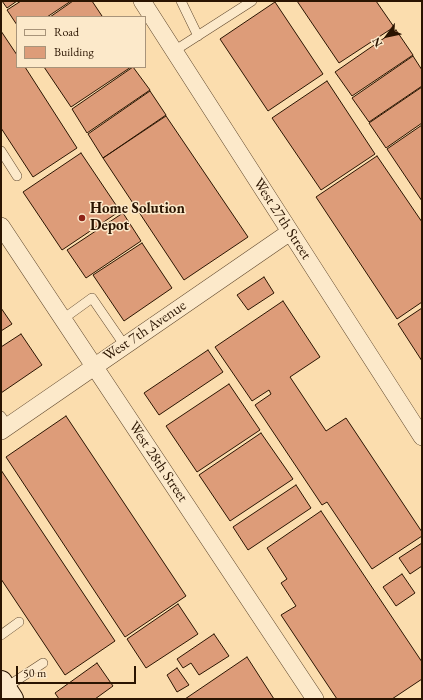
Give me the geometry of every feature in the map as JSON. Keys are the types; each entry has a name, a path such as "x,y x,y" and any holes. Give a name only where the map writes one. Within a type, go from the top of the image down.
{"street":[{"name":"West 27th Street","path":"142,1 422,437"},
{"name":"West 28th Street","path":"1,226 315,699"},
{"name":"West 7th Avenue","path":"3,425 125,346 290,232"}],"lane":[{"path":"174,51 252,1"},
{"path":"184,2 198,36"},
{"path":"1,151 17,176"},
{"path":"63,319 92,298 125,346"},
{"path":"1,635 19,622"},
{"path":"6,689 43,663"}],"building":[{"path":"2,1 17,1 7,8"},
{"path":"21,1 71,1 48,16 16,16 16,24 7,10"},
{"path":"73,1 92,1 102,16 51,16"},
{"path":"297,1 376,1 394,27 339,63"},
{"path":"275,2 323,74 268,111 220,39"},
{"path":"396,30 413,55 352,96 335,72"},
{"path":"1,31 16,54 16,68 26,68 77,148 33,177 1,128"},
{"path":"413,56 422,70 422,86 369,122 352,98"},
{"path":"45,68 130,68 71,107"},
{"path":"132,68 134,68 150,90 87,133 72,109"},
{"path":"327,81 375,154 321,190 272,118"},
{"path":"422,87 422,123 386,148 369,123"},
{"path":"150,91 166,115 103,158 88,134"},
{"path":"166,116 248,237 184,280 103,158"},
{"path":"422,125 422,201 387,149"},
{"path":"81,153 120,211 62,250 23,192"},
{"path":"377,156 422,222 422,302 397,319 316,197"},
{"path":"123,213 141,241 86,278 67,250"},
{"path":"142,243 172,288 124,321 93,275"},
{"path":"264,277 274,293 248,310 237,295"},
{"path":"283,301 320,357 290,377 326,431 346,418 422,532 422,536 372,569 327,502 322,505 255,405 271,394 269,390 252,401 215,347"},
{"path":"1,308 12,324 1,331"},
{"path":"422,308 422,361 398,324"},
{"path":"21,334 42,365 1,393 1,347"},
{"path":"208,350 223,372 159,415 144,393"},
{"path":"229,384 260,430 197,472 166,426"},
{"path":"66,416 186,596 125,637 6,457"},
{"path":"261,433 293,479 230,521 199,475"},
{"path":"1,470 115,641 65,675 1,579"},
{"path":"296,485 311,508 248,550 233,527"},
{"path":"321,511 422,662 422,679 392,699 337,699 281,615 296,606 281,583 287,579 267,548"},
{"path":"422,543 422,566 410,574 399,558"},
{"path":"402,574 415,593 396,606 383,587"},
{"path":"178,604 198,634 146,668 127,639"},
{"path":"214,634 229,656 199,675 191,663 183,668 177,659"},
{"path":"247,657 274,699 185,699"},
{"path":"97,663 113,686 95,699 59,699 55,693"},
{"path":"177,668 189,685 177,692 167,675"}],"place":[{"name":"Home Solution Depot","path":"82,218"}]}
